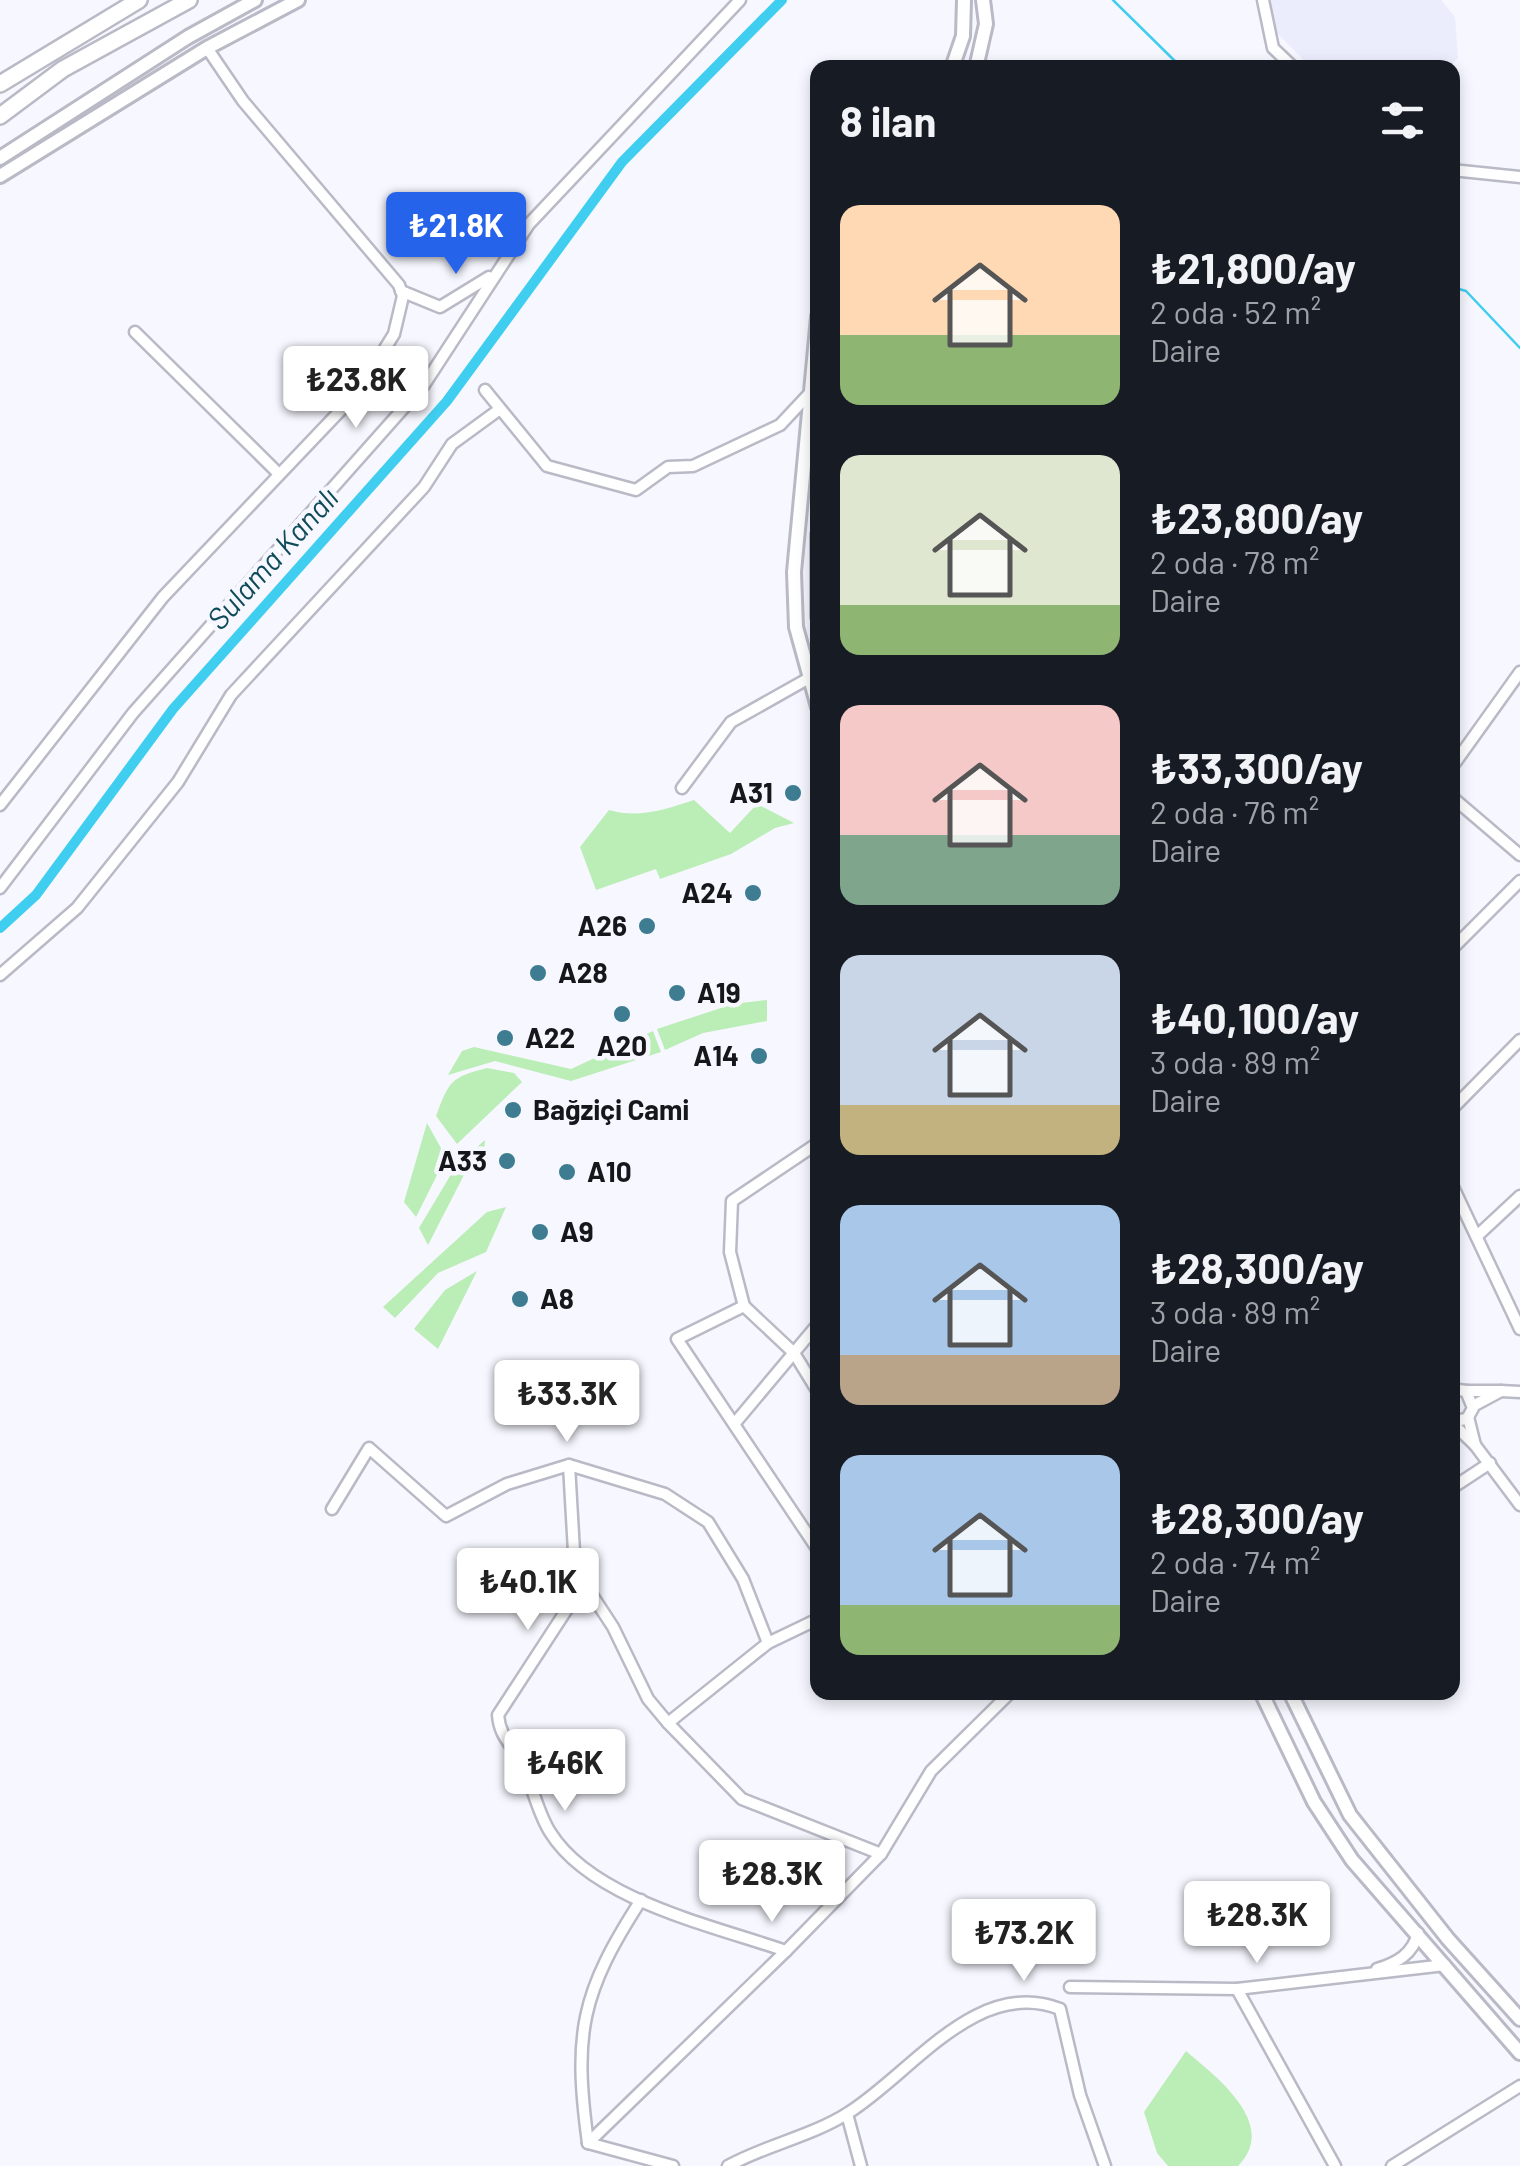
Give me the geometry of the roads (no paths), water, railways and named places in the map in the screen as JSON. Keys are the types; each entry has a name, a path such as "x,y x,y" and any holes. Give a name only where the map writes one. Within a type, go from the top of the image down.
{"highway":[{"path":"0,84 138,0"},
{"path":"0,116 63,69 188,0"}],"main road":[{"path":"0,158 188,37 254,0"},
{"path":"0,176 206,48 298,0"},
{"path":"955,60 963,36 964,0"},
{"path":"978,60 986,24 983,0"},
{"path":"810,393 794,572 796,626 810,665"},
{"path":"1264,1700 1324,1817 1352,1860 1520,2053"},
{"path":"1294,1700 1350,1814 1448,1938 1520,2019"}],"street":[{"path":"0,888 133,713 424,385 529,224 740,0"},
{"path":"1262,0 1273,48 1286,60"},
{"path":"206,48 243,101 333,202 401,290 433,306 448,306 485,282 509,254"},
{"path":"1460,171 1520,177"},
{"path":"0,806 164,598 358,392 394,334 401,290"},
{"path":"135,332 279,474"},
{"path":"484,390 546,466 636,490 668,467 694,466 780,425 810,393"},
{"path":"0,974 77,908 178,782 231,695 424,487 452,444 500,409"},
{"path":"1460,756 1520,672"},
{"path":"682,788 730,722 810,678"},
{"path":"1460,803 1518,850"},
{"path":"1460,941 1520,881"},
{"path":"1460,1102 1520,1040"},
{"path":"810,1148 732,1200 730,1252 744,1306 794,1353 810,1379"},
{"path":"1476,1236 1520,1196"},
{"path":"1460,1208 1520,1330"},
{"path":"744,1306 677,1338 810,1538"},
{"path":"735,1424 810,1334"},
{"path":"1460,1390 1520,1392"},
{"path":"1466,1391 1475,1445"},
{"path":"1460,1417 1501,1392"},
{"path":"1460,1430 1520,1505"},
{"path":"332,1509 369,1448 446,1516 507,1484 569,1465 665,1494 708,1522 744,1580 768,1644"},
{"path":"1460,1483 1490,1463"},
{"path":"569,1465 575,1569 612,1627 648,1699 742,1799 881,1854"},
{"path":"584,1583 498,1715 499,1735 522,1762 550,1832 586,1872 640,1900 786,1951"},
{"path":"668,1723 768,1644 810,1623"},
{"path":"588,2142 881,1854 931,1771 1000,1700"},
{"path":"588,2142 578,2073 588,1999 608,1952 640,1900"},
{"path":"1355,1976 1405,1956 1415,1946 1418,1933"},
{"path":"1070,1988 1238,1989 1446,1964"},
{"path":"1238,1989 1336,2166"},
{"path":"728,2166 848,2114 970,2016 1039,2001 1060,2009 1080,2095 1105,2166"},
{"path":"1392,2166 1520,2086"},
{"path":"848,2114 861,2166"},
{"path":"588,2142 673,2166"}],"waterway":[{"name":"Sulama Kanalı","path":"0,928 36,895 173,709 447,401 622,162 782,0"},
{"path":"1113,0 1174,60"},
{"path":"1460,289 1520,348"}],"place":[{"name":"A31","path":"793,793"},
{"name":"A24","path":"753,893"},
{"name":"A26","path":"647,926"},
{"name":"A28","path":"538,973"},
{"name":"A19","path":"677,993"},
{"name":"A20","path":"622,1014"},
{"name":"A22","path":"505,1038"},
{"name":"A14","path":"759,1056"},
{"name":"Bağziçi Cami","path":"513,1110"},
{"name":"A33","path":"507,1161"},
{"name":"A10","path":"567,1172"},
{"name":"A9","path":"540,1232"},
{"name":"A8","path":"520,1299"}]}
